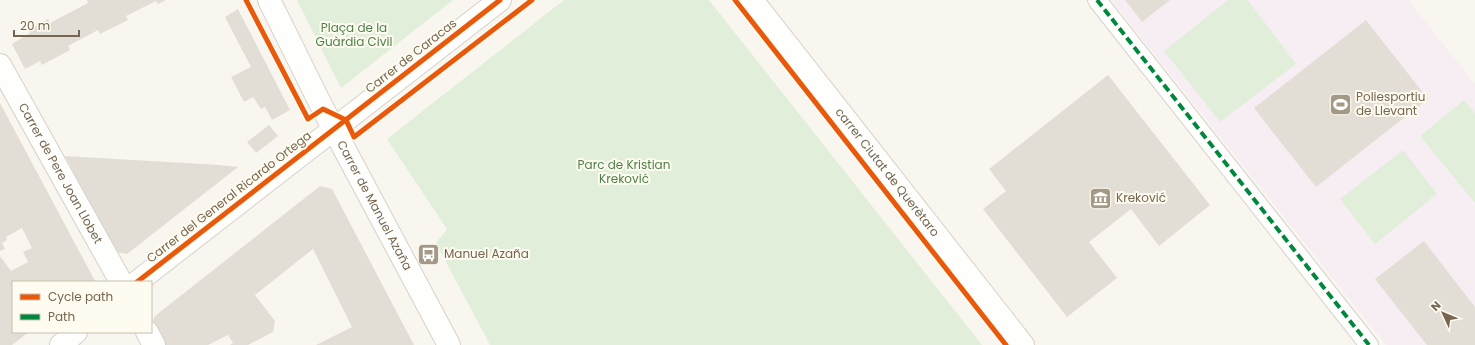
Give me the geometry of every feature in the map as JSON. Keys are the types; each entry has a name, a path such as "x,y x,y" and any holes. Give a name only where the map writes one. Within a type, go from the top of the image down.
{"street":[{"name":"Carrer de Manuel Azaña","path":"269,0 334,129 449,345"},
{"name":"Carrer de Caracas","path":"334,129 500,0"},
{"name":"carrer Ciutat de Querètaro","path":"752,0 1023,345"},
{"path":"1097,0 1369,345"},
{"name":"Carrer de Pere Joan Llobet","path":"0,65 120,281"},
{"name":"Carrer del General Ricardo Ortega","path":"138,281 334,129"},
{"path":"61,345 75,333"},
{"path":"148,333 154,345"}],"shaded area":[{"path":"1111,0 1408,0 1475,84 1475,345 1386,345"}],"green space":[{"name":"Plaça de la Guàrdia Civil","path":"297,0 453,0 341,88"},
{"name":"Parc de Kristian Kreković","path":"564,0 709,0 982,345 490,345 436,243 447,229 387,139"},
{"path":"1228,0 1248,0 1296,64 1220,122 1164,51"},
{"path":"1464,100 1475,113 1475,203 1420,136"},
{"path":"1403,150 1437,194 1375,244 1340,199"}],"building":[{"path":"87,0 166,0 158,4 156,1 126,16 128,20 100,34 98,30 68,46 70,50 42,65 40,61 25,69 12,44 30,33 28,30 48,19 50,23 88,3"},
{"path":"1125,0 1170,0 1142,22"},
{"path":"238,9 290,110 272,120 265,107 261,109 253,97 244,102 231,77 251,67 225,17"},
{"name":"Poliesportiu de Llevant","path":"1366,20 1428,99 1316,187 1254,108"},
{"name":"Kreković","path":"1108,75 1210,205 1159,246 1131,209 1089,242 1117,278 1067,317 983,209 1006,191 989,169"},
{"path":"0,103 95,281 12,281 12,333 28,333 12,345 0,345 0,256 11,271 28,262 23,252 32,248 22,228 6,237 7,240 2,243 5,249 0,251"},
{"path":"269,125 278,136 256,153 247,142"},
{"path":"65,156 238,167 127,254 115,252"},
{"path":"320,186 332,189 414,345 316,345 352,327 313,249 255,295 275,321 273,332 248,345 230,345 233,343 228,335 208,345 164,345 152,323 155,316"},
{"path":"1424,241 1475,307 1475,345 1427,345 1375,279"}],"marked path":[{"path":"1097,0 1369,345"}],"cycle path":[{"path":"246,0 308,119 323,109 346,120 354,137 532,0"},
{"path":"138,281 500,0"},
{"path":"735,0 1006,345"}],"place":[{"name":"Poliesportiu de Llevant","path":"1341,104"},
{"name":"Kreković","path":"1101,198"},
{"name":"Manuel Azaña","path":"429,254"}]}
